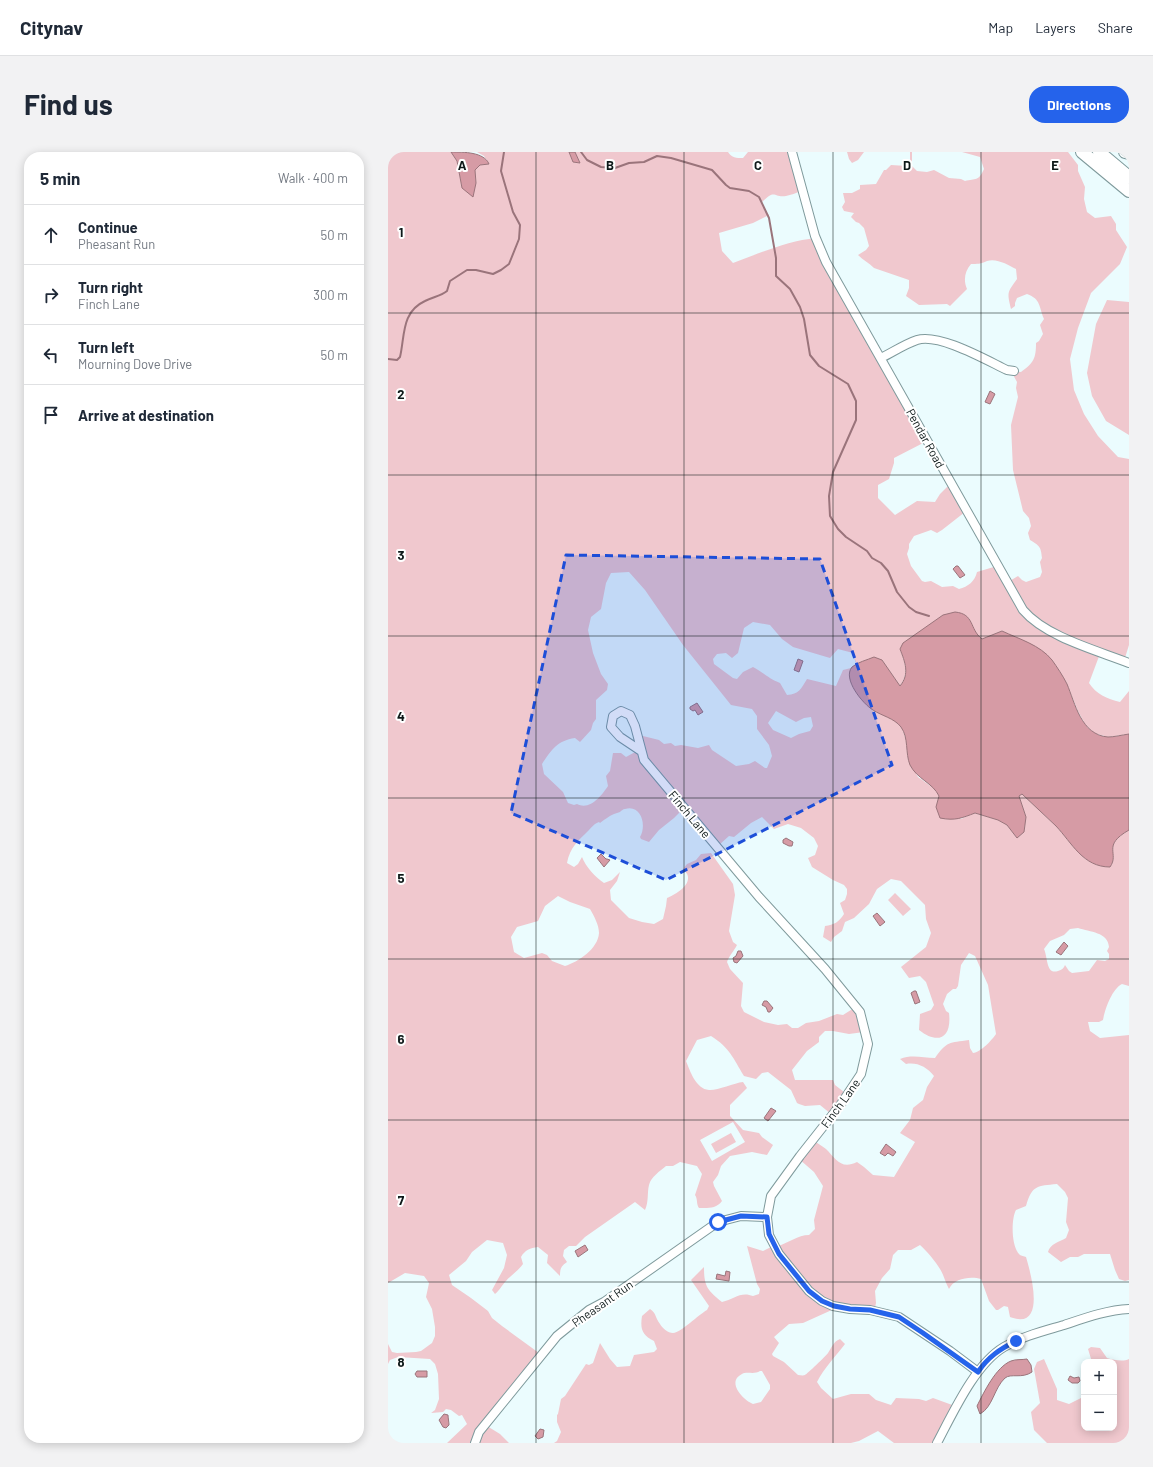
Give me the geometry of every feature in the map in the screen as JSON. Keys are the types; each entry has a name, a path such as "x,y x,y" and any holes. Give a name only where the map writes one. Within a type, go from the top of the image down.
{"highway":[{"path":"1082,152 1129,192"},
{"path":"1099,152 1129,177"},
{"path":"1125,152 1129,153"}],"street":[{"name":"Pendar Road","path":"792,152 819,247 1023,610 1037,624 1050,631 1080,645 1129,663"},
{"path":"881,358 918,340 928,338 951,344 1007,370 1014,371"},
{"name":"Finch Lane","path":"641,751 620,737 611,727 613,716 621,711 630,715 635,726 644,760 759,897 825,969 860,1012 868,1044 861,1074 841,1104 771,1196 767,1217 769,1234 779,1254 809,1291 822,1301 834,1306 850,1309 870,1310 899,1317 978,1372"},
{"name":"Pheasant Run","path":"475,1443 479,1432 557,1336 589,1310 604,1302 718,1222 741,1216 767,1217"},
{"path":"937,1443 961,1399 978,1372 994,1354 1004,1347 1016,1341 1081,1319 1110,1311 1129,1309"}],"highlighted area":[{"path":"566,555 820,559 892,765 666,880 511,813"}],"shaded area":[{"path":"388,152 451,152 457,161 462,188 476,183 475,170 480,165 489,164 484,156 477,152 569,152 573,162 580,163 575,152 728,152 734,157 743,158 748,152 791,152 801,191 786,196 774,194 770,195 762,202 765,212 769,215 753,223 719,233 722,251 733,263 763,251 816,238 927,441 894,458 889,479 878,485 878,498 895,515 917,501 935,502 940,494 951,483 965,512 937,533 931,530 914,536 909,544 907,554 911,566 922,581 931,581 942,587 953,586 959,589 971,583 977,572 997,566 1008,582 1018,576 1026,582 1040,577 1042,572 1040,562 1042,558 1041,551 1038,545 1030,540 1028,533 1031,526 1029,518 1023,511 1013,470 1011,425 1018,397 1016,388 1017,382 1011,371 1021,372 1029,366 1033,360 1035,356 1036,343 1043,334 1040,325 1044,319 1035,298 1027,294 1017,298 1015,306 1011,309 1009,293 1011,287 1017,279 1016,269 995,260 979,264 971,264 965,276 967,289 950,306 947,304 919,305 906,296 909,288 909,280 874,268 858,255 869,246 864,228 851,217 854,213 844,211 842,207 845,202 843,193 852,193 860,189 860,185 876,184 884,170 891,165 907,166 910,162 910,152 912,152 912,166 917,171 927,172 934,170 949,178 961,179 965,181 978,178 984,169 980,157 962,152 1068,152 1078,165 1078,171 1085,187 1084,199 1087,212 1095,218 1111,216 1116,224 1116,230 1127,247 1120,264 1091,293 1078,328 1070,359 1074,390 1084,414 1098,436 1118,457 1129,459 1129,645 1124,661 1101,651 1089,683 1102,696 1120,702 1129,691 1129,734 1108,737 1094,733 1085,724 1066,682 1052,660 1002,631 982,639 975,634 969,618 900,649 905,663 905,672 900,686 882,660 872,710 894,720 902,728 907,743 908,759 918,777 936,790 939,796 938,800 961,819 974,813 998,820 1007,825 1017,838 1024,832 1026,817 1019,796 1022,794 1056,826 1085,859 1101,866 1110,867 1113,862 1113,845 1129,830 1129,986 1122,984 1115,990 1105,1010 1103,1020 1099,1022 1088,1022 1090,1031 1100,1038 1129,1035 1129,1280 1125,1281 1119,1279 1110,1254 1084,1254 1078,1257 1070,1257 1061,1262 1048,1252 1053,1245 1066,1238 1069,1230 1066,1222 1068,1198 1065,1192 1057,1184 1040,1186 1033,1190 1026,1206 1016,1210 1013,1220 1013,1240 1020,1255 1026,1257 1033,1287 1033,1309 1029,1316 1022,1319 1010,1317 1008,1307 1004,1306 996,1310 989,1301 981,1279 968,1278 959,1280 951,1285 949,1289 938,1266 920,1245 911,1250 898,1250 893,1255 890,1269 882,1278 875,1291 876,1303 874,1312 834,1309 803,1323 789,1324 774,1337 779,1343 772,1354 773,1356 784,1362 798,1375 806,1374 828,1353 834,1343 838,1340 840,1339 845,1344 817,1382 833,1399 851,1394 869,1394 876,1400 891,1405 896,1398 919,1399 926,1401 933,1398 955,1406 936,1443 894,1443 878,1431 859,1441 851,1443 554,1443 557,1441 561,1432 557,1422 557,1415 561,1399 565,1396 586,1364 589,1365 593,1363 600,1343 617,1367 630,1366 634,1355 654,1352 657,1349 654,1341 644,1334 641,1325 642,1316 650,1309 662,1327 671,1333 681,1330 707,1310 709,1306 691,1280 704,1267 707,1287 722,1302 745,1294 753,1296 759,1294 760,1289 757,1284 747,1246 763,1251 775,1245 778,1246 805,1235 809,1235 815,1229 814,1220 823,1186 814,1172 799,1159 813,1140 826,1149 836,1160 843,1164 847,1165 857,1162 873,1175 894,1177 915,1142 900,1133 910,1120 913,1108 923,1100 927,1087 934,1076 922,1066 906,1064 900,1059 913,1056 935,1058 943,1048 949,1044 969,1040 970,1048 973,1053 983,1048 996,1034 988,985 975,956 969,953 961,965 958,986 956,989 953,989 947,994 943,1004 946,1011 949,1013 949,1022 946,1033 938,1038 926,1035 919,1030 920,1014 931,1010 934,1005 926,982 920,976 909,978 901,967 926,947 931,933 926,919 925,905 901,881 891,879 877,889 869,904 854,918 845,922 842,931 834,937 831,942 823,937 825,926 836,923 844,914 840,903 845,900 847,889 844,885 812,867 808,858 815,855 818,846 814,838 801,828 788,824 774,829 762,817 751,823 734,837 729,836 719,845 685,807 659,830 649,842 641,839 640,837 643,822 639,812 631,808 624,809 594,825 575,845 568,857 567,863 574,867 578,864 582,857 591,872 604,883 612,880 620,872 617,881 610,890 611,900 629,918 654,924 663,919 667,898 684,887 688,881 688,876 683,869 687,864 696,860 701,854 711,853 733,884 735,895 729,931 733,942 737,945 727,962 730,969 743,983 741,1006 744,1012 764,1022 778,1025 787,1024 792,1028 798,1028 806,1023 819,1021 837,1014 843,1015 854,1008 856,1011 864,1032 849,1034 825,1031 819,1037 819,1042 807,1051 792,1070 795,1080 833,1080 835,1085 844,1092 831,1114 820,1105 805,1106 797,1103 791,1090 768,1072 762,1073 756,1079 744,1076 727,1049 711,1036 697,1040 686,1061 697,1083 704,1089 712,1090 743,1082 747,1088 730,1105 730,1116 743,1130 759,1133 773,1145 767,1155 752,1152 730,1156 721,1166 718,1175 713,1182 722,1201 720,1204 712,1208 699,1208 695,1195 702,1174 697,1166 680,1162 673,1166 666,1166 652,1179 649,1185 645,1210 635,1202 585,1237 576,1246 569,1246 564,1250 563,1256 567,1262 561,1268 560,1276 547,1263 548,1255 538,1247 533,1248 526,1251 521,1257 523,1264 495,1294 492,1290 504,1268 507,1255 503,1243 487,1240 472,1252 466,1261 449,1275 452,1285 488,1311 492,1318 539,1353 487,1426 500,1434 509,1443 447,1443 467,1424 462,1415 459,1416 451,1410 446,1409 443,1412 431,1413 435,1410 439,1399 438,1374 435,1364 430,1359 398,1357 390,1360 388,1364 388,1344 392,1352 397,1353 421,1351 432,1343 435,1336 435,1327 432,1309 426,1297 429,1283 424,1276 405,1273 388,1283","holes":["629,572 645,590 683,645 731,705 752,709 757,716 757,729 769,745 772,756 767,768 755,761 749,764 736,766 712,750 709,745 698,748 681,745 675,746 671,743 664,744 659,740 643,736 639,739 637,751 626,757 621,753 613,753 610,771 606,776 608,786 595,801 591,804 582,806 568,803 563,792 544,774 542,764 556,746 569,739 575,738 580,742 591,730 596,719 596,700 607,690 608,684 601,674 593,653 588,630 591,617 601,609 606,583 611,573","753,622 770,625 782,639 793,647 830,658 838,649 853,653 856,664 851,668 843,670 836,686 807,679 799,690 787,695 780,683 753,667 743,672 737,679 733,678 714,664 713,659 717,654 726,653 732,658 738,653 744,628","776,711 796,722 804,718 811,717 813,726 810,731 791,738 773,730 768,723","558,896 590,909 598,927 598,939 586,954 565,966 552,961 547,955 542,953 524,958 514,952 511,937 517,927 538,921 545,906","1078,928 1102,935 1108,942 1109,947 1107,951 1109,954 1109,959 1105,961 1097,960 1089,971 1072,973 1065,965 1063,969 1059,971 1051,971 1044,949 1050,941 1064,935 1070,929","733,1122 745,1142 712,1161 700,1140","762,1371 770,1385 770,1389 761,1402 753,1404 741,1395 736,1386 736,1382 737,1377 742,1374"]},
{"path":"451,152 478,155 483,157 489,164 480,165 475,170 476,183 473,197 462,188 457,161"},
{"path":"569,152 575,152 580,163 573,162"},
{"path":"847,152 864,152 858,160 852,163"},
{"path":"1107,300 1129,302 1129,435 1106,421 1092,396 1087,373 1096,324"},
{"path":"990,391 995,394 990,404 985,402"},
{"path":"958,566 965,575 960,578 953,569"},
{"path":"955,612 961,613 969,619 975,631 982,639 1002,631 1042,650 1052,660 1064,678 1080,717 1091,731 1108,737 1129,734 1129,830 1113,845 1113,862 1110,867 1101,866 1085,859 1056,826 1022,794 1019,796 1026,817 1024,832 1017,838 1007,825 998,820 975,813 958,818 940,818 936,807 939,796 933,788 913,770 910,765 905,736 901,727 895,721 869,707 855,691 850,678 852,667 860,662 874,657 882,660 900,686 906,672 905,663 900,649 903,643 943,615"},
{"path":"798,659 803,661 799,672 794,670"},
{"path":"697,703 703,712 698,715 695,710 693,711 690,709 690,707"},
{"path":"786,838 793,842 792,846 783,843 783,840"},
{"path":"601,854 606,859 610,860 604,867 597,858"},
{"path":"895,893 911,909 903,916 888,900"},
{"path":"877,913 885,922 880,926 873,916"},
{"path":"1064,942 1068,946 1061,955 1056,952"},
{"path":"738,951 741,951 743,956 737,963 734,962 733,958 736,956"},
{"path":"916,991 920,1002 915,1004 911,993"},
{"path":"764,1001 767,1001 773,1008 770,1012 768,1012 766,1007 762,1005"},
{"path":"771,1108 776,1111 768,1121 764,1118"},
{"path":"731,1133 736,1142 716,1153 711,1144"},
{"path":"886,1144 896,1152 893,1156 888,1153 885,1156 880,1153"},
{"path":"585,1245 588,1250 578,1257 575,1251"},
{"path":"726,1271 730,1272 729,1281 716,1279 717,1274 725,1276"},
{"path":"1091,1347 1100,1348 1107,1358 1111,1359 1091,1359 1088,1349"},
{"path":"1027,1359 1031,1365 1032,1372 1005,1378 998,1387 988,1407 980,1414 977,1406 995,1374 1011,1361"},
{"path":"1044,1359 1057,1389 1057,1400 1069,1404 1081,1398 1081,1431 1117,1431 1117,1360 1129,1359 1129,1443 1047,1443 1034,1430 1031,1412 1040,1403 1034,1369 1037,1362"},
{"path":"417,1371 427,1371 427,1377 417,1377 415,1374"},
{"path":"1070,1376 1074,1378 1079,1377 1080,1381 1078,1383 1072,1383 1068,1380"},
{"path":"444,1414 448,1415 449,1425 446,1428 443,1427 439,1420"},
{"path":"540,1429 544,1430 543,1437 538,1439 535,1436"}],"waterway":[{"path":"388,359 397,360 400,357 405,325 412,311 417,306 445,293 450,281 467,270 476,270 493,274 509,264 519,239 520,225 513,212 501,171 504,152"},
{"path":"581,152 587,160 601,167 615,168 629,163 644,162 657,156 671,158 712,170 730,188 749,191 759,197 769,218 776,258 776,276 790,289 800,307 804,319 810,355 819,366 848,384 856,401 856,420 833,472 829,496 830,516 838,529 846,537 867,551 872,558 881,563 888,571 897,592 909,607 916,612 929,616"}],"route":[{"path":"718,1222 741,1216 767,1217 769,1234 779,1254 809,1291 822,1301 834,1306 850,1309 870,1310 899,1317 978,1372 994,1354 1016,1341"}]}
